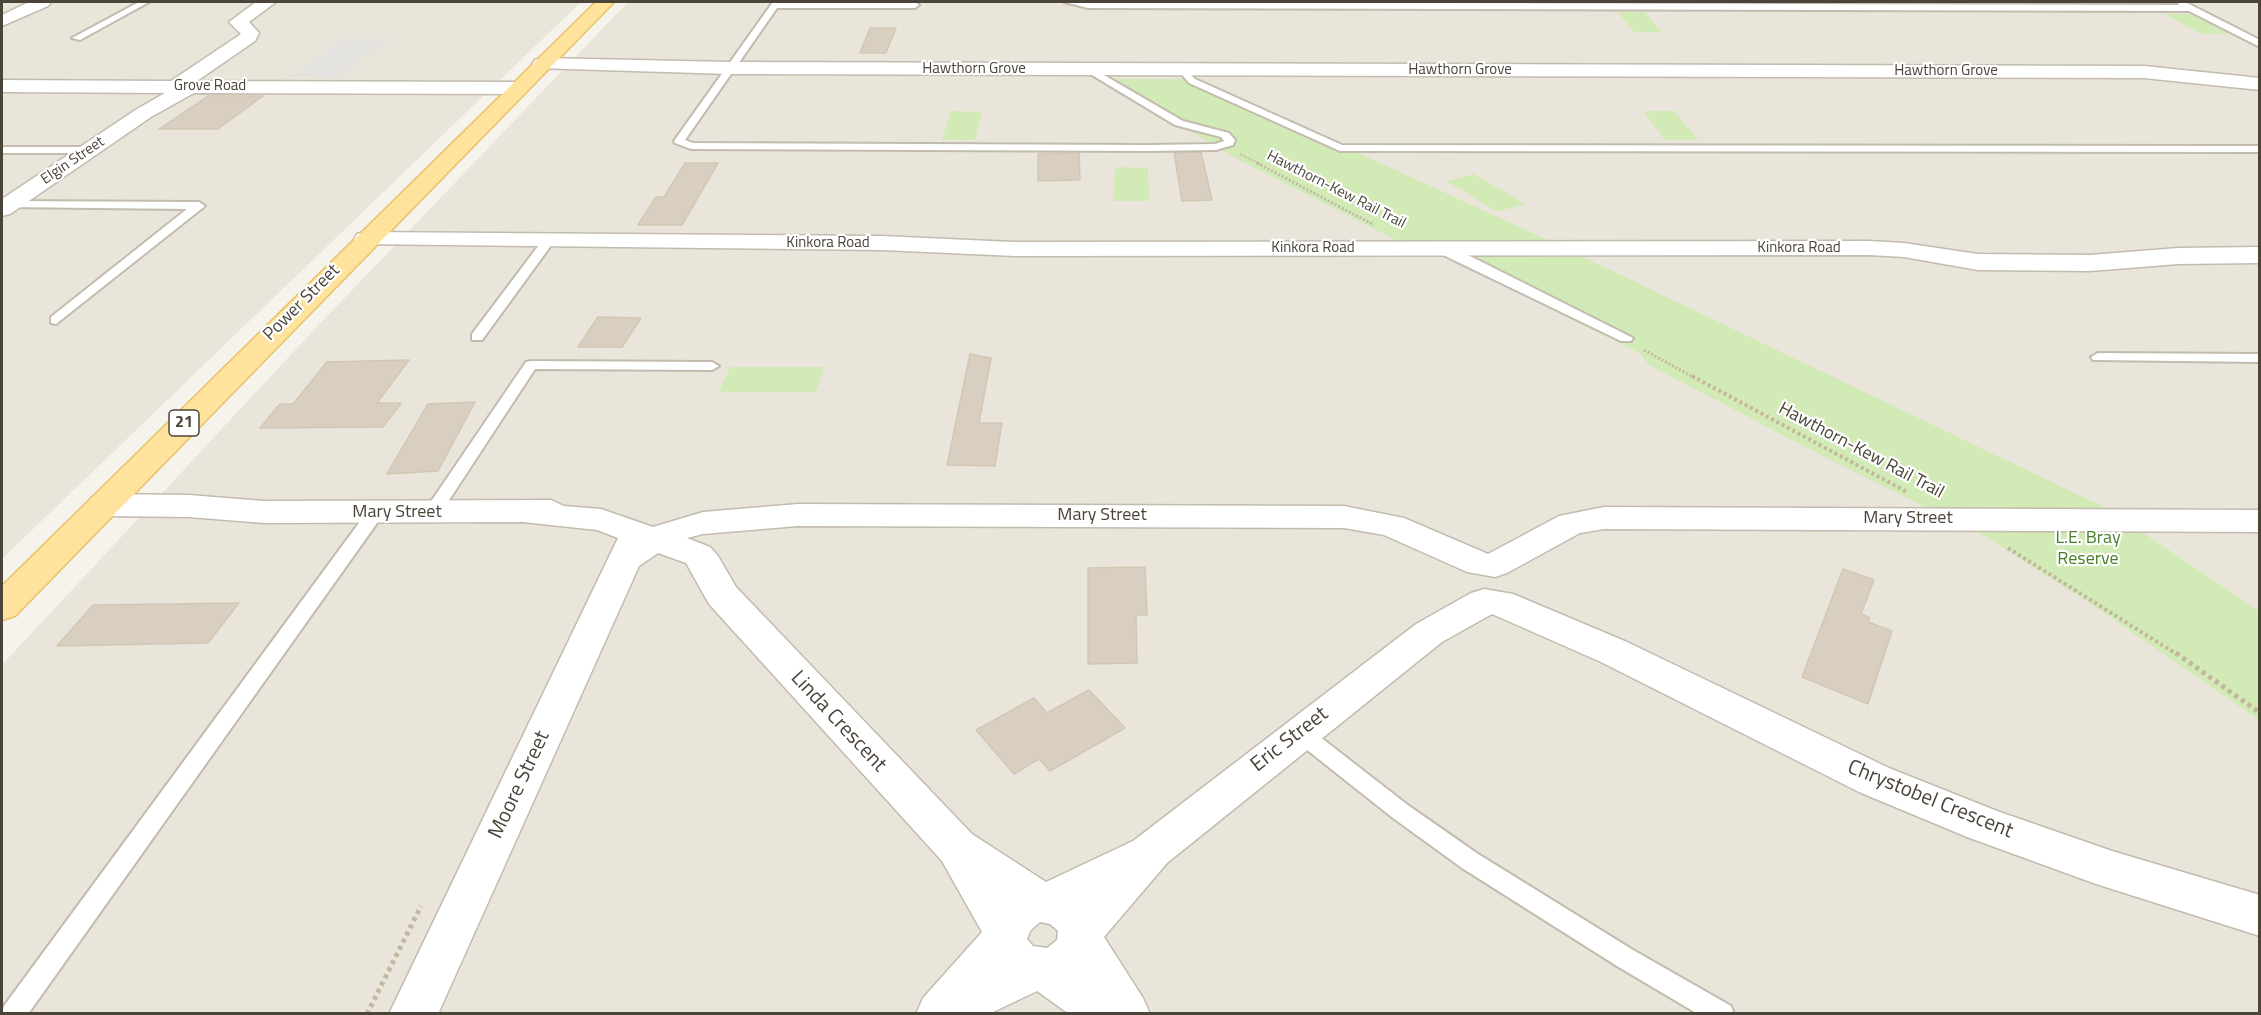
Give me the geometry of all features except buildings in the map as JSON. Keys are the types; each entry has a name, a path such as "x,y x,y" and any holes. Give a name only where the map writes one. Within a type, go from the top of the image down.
{"main road":[{"name":"Power Street","path":"2,607 366,239 605,2"}],"street":[{"path":"2,21 42,2"},
{"name":"Elgin Street","path":"4,207 184,86 249,37 250,33 238,22 267,2"},
{"name":"Hawthorn Grove","path":"529,77 661,68 2144,72 2259,84"},
{"name":"Grove Road","path":"2,86 418,86 529,77"},
{"name":"Kinkora Road","path":"366,239 882,243 1014,249 1869,248 1904,250 1962,261 2069,263 2115,263 2201,255 2259,255"},
{"name":"Mary Street","path":"95,512 174,519 264,512 530,513 601,520 656,534 798,515 1344,517 1377,522 1404,532 1490,583 1559,530 1571,524 1604,518 2259,521"},
{"name":"Linda Crescent","path":"656,534 676,567 722,595 957,847 1043,936 1126,1014"},
{"name":"Moore Street","path":"413,1014 656,534"},
{"name":"Eric Street","path":"943,1011 1043,936 1490,583"},
{"name":"Chrystobel Crescent","path":"1490,583 1614,652 1735,714 1895,789 1982,824 2112,870 2259,916"},
{"name":"Linda Crescent","path":"1043,936 1111,1014"}],"lane":[{"path":"77,38 145,2"},
{"path":"1068,2 1088,6 2191,8"},
{"path":"2179,2 2257,42"},
{"path":"915,5 776,3 679,141 691,146 1149,148 1224,146 1230,140 1226,135 1179,123 1090,70"},
{"path":"1183,70 1192,81 1340,148 2259,149"},
{"path":"2,150 91,150"},
{"path":"4,207 199,206 56,320"},
{"path":"477,337 549,240"},
{"path":"1439,249 1461,257 1626,338"},
{"path":"2098,357 2259,358"},
{"path":"432,513 531,365 712,366"},
{"path":"13,1014 376,512"},
{"path":"1299,732 1401,813 1470,861 1625,958 1722,1014"}],"path":[{"name":"Hawthorn-Kew Rail Trail","path":"1224,146 1381,228"},
{"name":"Hawthorn-Kew Rail Trail","path":"1626,338 1672,366 1909,494"},
{"path":"1962,519 2168,648 2259,713"},
{"path":"367,1014 424,898"}],"shaded area":[{"path":"2,2 581,2 2,559"},
{"path":"628,2 2259,2 2259,1013 2,1013 2,665 312,332"},
{"path":"344,39 390,39 338,77 290,77"}],"green space":[{"path":"1618,12 1644,12 1662,32 1634,32"},
{"path":"2164,14 2190,14 2229,34 2201,34"},
{"name":"L.E. Bray Reserve","path":"1100,79 1197,79 1550,241 2108,509 2259,611 2259,720 2097,608 1988,538 1836,463 1649,365 1640,353 1446,256 1396,240 1243,162"},
{"path":"951,111 982,112 975,140 942,140"},
{"path":"1643,111 1674,111 1698,140 1665,140"},
{"path":"1115,167 1148,168 1149,201 1113,201"},
{"path":"1474,174 1525,204 1497,212 1447,181"},
{"path":"730,367 824,367 816,392 719,392"}]}
